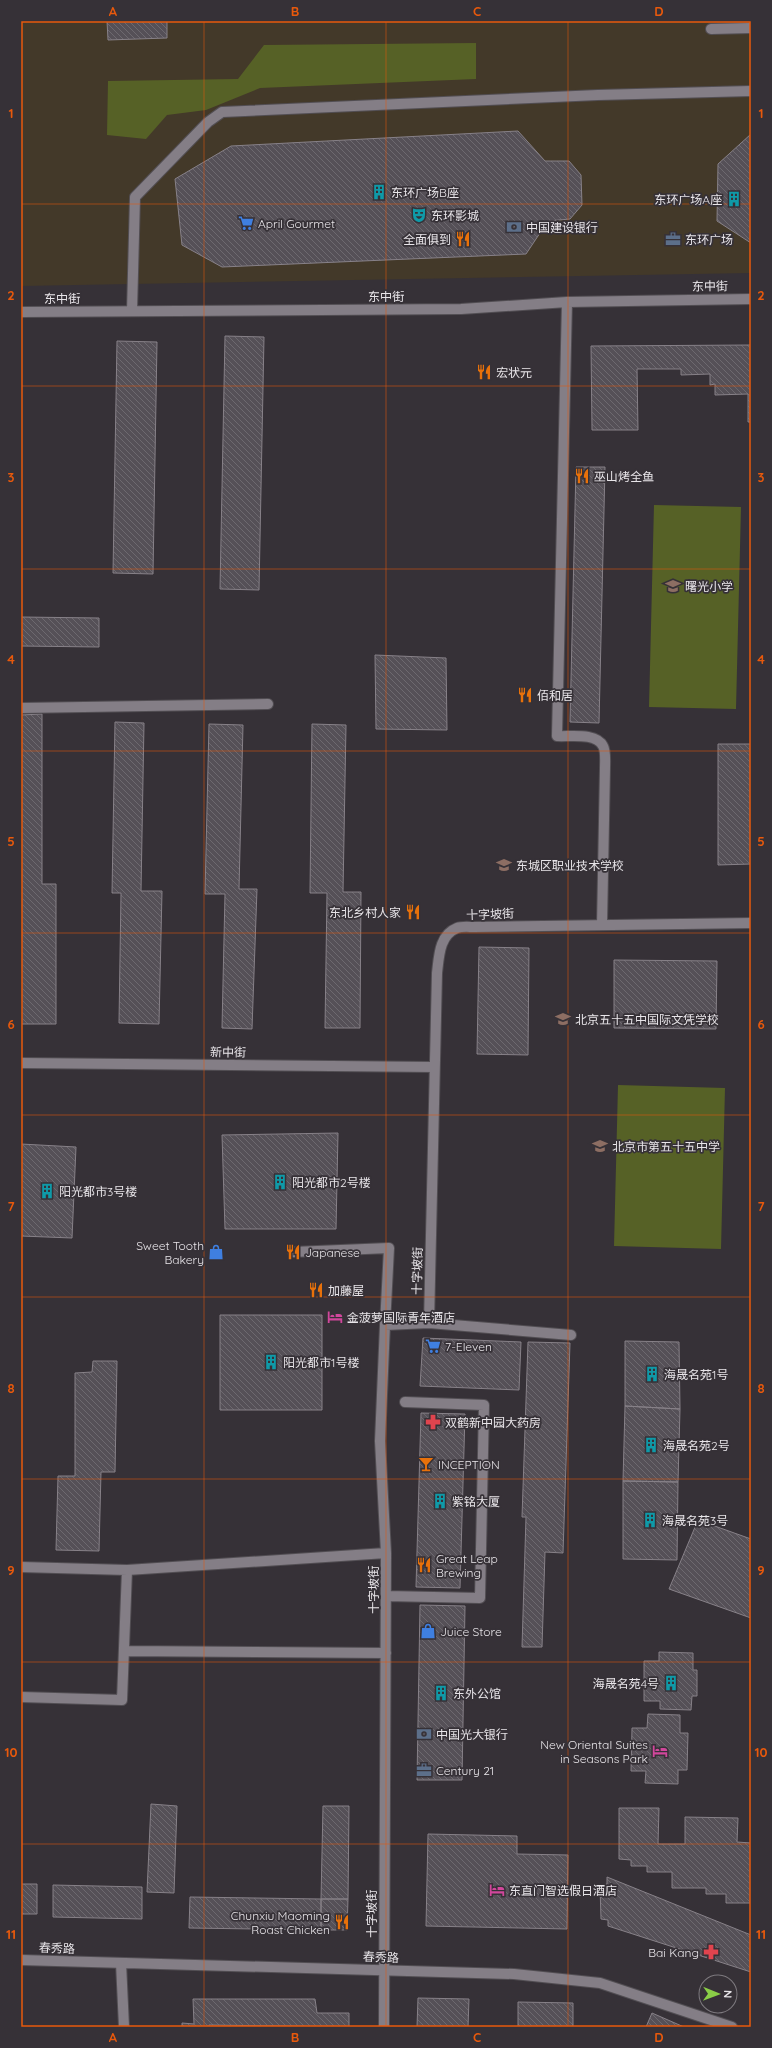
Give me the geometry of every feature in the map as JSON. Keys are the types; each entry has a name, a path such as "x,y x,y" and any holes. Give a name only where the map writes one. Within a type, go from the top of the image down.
{"street":[{"path":"711,28 751,28"},
{"path":"132,311 135,197 208,122 222,112 590,96 751,91"},
{"name":"东中街","path":"21,312 461,309 567,302 751,299"},
{"path":"567,302 557,736 589,737 597,740 603,746 605,768 602,925"},
{"path":"21,708 268,704"},
{"name":"十字坡街","path":"429,1323 434,1067 440,948 447,935 458,928 751,922"},
{"name":"新中街","path":"21,1063 434,1067"},
{"name":"十字坡街","path":"293,1252 389,1248 380,1441 386,1553 384,2027"},
{"path":"385,1325 429,1323 571,1335"},
{"path":"386,1596 480,1598 484,1405 405,1402"},
{"path":"21,1567 127,1570 386,1553"},
{"path":"21,1697 122,1700 127,1570"},
{"path":"124,1651 386,1653"},
{"name":"春秀路","path":"21,1960 514,1974 600,1983 732,2027"},
{"path":"121,1963 124,2027"}],"shaded area":[{"path":"21,21 751,21 751,273 21,286"}],"green space":[{"path":"476,43 476,79 260,88 206,110 167,115 146,139 107,135 108,81 238,79 264,45"},
{"path":"654,505 741,507 736,709 649,707"},
{"path":"618,1085 725,1088 721,1249 614,1246"}],"building":[{"path":"107,21 167,21 167,38 108,40"},
{"name":"东环广场B座","path":"518,131 545,161 569,161 581,175 582,205 570,219 548,221 526,254 222,267 182,245 175,179 231,146"},
{"name":"东环广场A座","path":"751,134 751,243 717,221 718,164"},
{"path":"225,336 264,337 259,590 220,589"},
{"path":"117,341 157,342 153,574 113,573"},
{"path":"751,345 751,422 748,422 748,394 715,395 715,384 710,385 710,374 681,375 681,369 637,369 638,430 592,430 591,346"},
{"path":"576,467 605,467 599,723 570,722"},
{"path":"21,617 99,618 99,647 21,646"},
{"path":"375,655 446,658 447,730 376,729"},
{"path":"42,714 42,884 56,884 56,1024 21,1024 21,715"},
{"path":"115,722 144,723 141,891 162,891 159,1024 119,1023 121,893 112,893"},
{"path":"209,724 243,725 239,889 257,889 252,1029 222,1028 225,894 205,894"},
{"path":"312,724 346,725 343,892 361,892 360,1028 325,1028 327,893 310,893"},
{"path":"718,744 751,744 751,864 718,865"},
{"path":"479,947 529,948 528,1055 477,1054"},
{"path":"614,960 717,961 716,1029 614,1028"},
{"name":"阳光都市2号楼","path":"338,1133 336,1229 225,1229 222,1135"},
{"name":"阳光都市3号楼","path":"21,1144 76,1147 72,1238 21,1236"},
{"name":"阳光都市1号楼","path":"220,1315 322,1315 322,1410 220,1410"},
{"path":"423,1338 521,1342 519,1390 420,1386"},
{"name":"海晟名苑1号","path":"625,1341 679,1342 680,1409 625,1406"},
{"path":"528,1342 570,1343 563,1553 545,1552 542,1647 522,1647 526,1517 522,1517"},
{"path":"93,1361 117,1361 115,1472 101,1472 99,1551 56,1550 58,1476 75,1476 75,1373 92,1372"},
{"name":"海晟名苑2号","path":"625,1406 680,1409 678,1482 623,1481"},
{"name":"紫铭大厦","path":"421,1413 465,1414 460,1588 416,1587"},
{"name":"海晟名苑3号","path":"623,1481 678,1482 677,1560 623,1559"},
{"path":"698,1520 751,1539 751,1618 669,1589"},
{"name":"东外公馆","path":"420,1605 465,1606 462,1780 417,1780"},
{"name":"海晟名苑4号","path":"659,1652 693,1653 693,1670 697,1670 697,1696 692,1696 691,1710 660,1709 660,1701 644,1701 644,1661 659,1661"},
{"name":"New Oriental Suites in Seasons Park","path":"648,1714 680,1715 680,1733 688,1733 687,1770 678,1770 678,1784 645,1783 646,1771 631,1771 632,1728 647,1728"},
{"path":"151,1804 177,1806 174,1893 147,1892"},
{"path":"323,1806 349,1806 348,1899 321,1899"},
{"path":"619,1808 659,1808 658,1844 685,1844 685,1817 738,1818 737,1842 751,1843 751,1903 726,1903 726,1894 706,1894 706,1888 672,1888 672,1872 647,1872 647,1866 631,1866 631,1860 619,1859"},
{"name":"东直门智选假日酒店","path":"428,1834 517,1836 517,1854 568,1855 567,1929 426,1926"},
{"path":"607,1877 751,1935 751,1972 608,1926 608,1920 601,1919 600,1886 607,1884"},
{"path":"21,1884 37,1884 37,1914 21,1914"},
{"path":"53,1885 142,1887 142,1919 53,1917"},
{"path":"190,1897 321,1899 321,1930 189,1928"},
{"path":"321,1899 348,1899 347,1930 321,1930"},
{"path":"418,1998 469,1999 468,2027 417,2027"},
{"path":"193,1999 315,1999 317,2013 349,2013 349,2027 209,2025 209,2027 182,2027 182,2023 194,2024"},
{"path":"518,2002 573,2003 573,2027 518,2027"},
{"path":"652,2013 684,2027 646,2027"}],"place":[{"name":"东环广场B座","path":"379,192"},
{"name":"东环广场A座","path":"734,199"},
{"name":"东环影城","path":"419,215"},
{"name":"April Gourmet","path":"246,223"},
{"name":"中国建设银行","path":"514,227"},
{"name":"全面俱到","path":"463,239"},
{"name":"东环广场","path":"673,239"},
{"name":"宏状元","path":"484,372"},
{"name":"巫山烤全鱼","path":"582,476"},
{"name":"曙光小学","path":"673,586"},
{"name":"佰和居","path":"525,695"},
{"name":"东城区职业技术学校","path":"504,865"},
{"name":"东北乡村人家","path":"413,912"},
{"name":"北京五十五中国际文凭学校","path":"563,1019"},
{"name":"北京市第五十五中学","path":"600,1146"},
{"name":"阳光都市2号楼","path":"280,1182"},
{"name":"阳光都市3号楼","path":"47,1191"},
{"name":"Sweet Tooth Bakery","path":"216,1252"},
{"name":"Japanese","path":"293,1252"},
{"name":"加藤屋","path":"316,1290"},
{"name":"金菠萝国际青年酒店","path":"335,1317"},
{"name":"7-Eleven","path":"433,1346"},
{"name":"阳光都市1号楼","path":"271,1362"},
{"name":"海晟名苑1号","path":"652,1374"},
{"name":"双鹤新中园大药房","path":"433,1422"},
{"name":"海晟名苑2号","path":"651,1445"},
{"name":"INCEPTION","path":"426,1464"},
{"name":"紫铭大厦","path":"440,1501"},
{"name":"海晟名苑3号","path":"650,1520"},
{"name":"Great Leap Brewing","path":"424,1565"},
{"name":"Juice Store","path":"428,1631"},
{"name":"海晟名苑4号","path":"671,1683"},
{"name":"东外公馆","path":"441,1693"},
{"name":"中国光大银行","path":"424,1734"},
{"name":"New Oriental Suites in Seasons Park","path":"660,1751"},
{"name":"Century 21","path":"424,1770"},
{"name":"东直门智选假日酒店","path":"497,1890"},
{"name":"Chunxiu Maoming Roast Chicken","path":"342,1922"},
{"name":"Bai Kang","path":"711,1952"}]}
